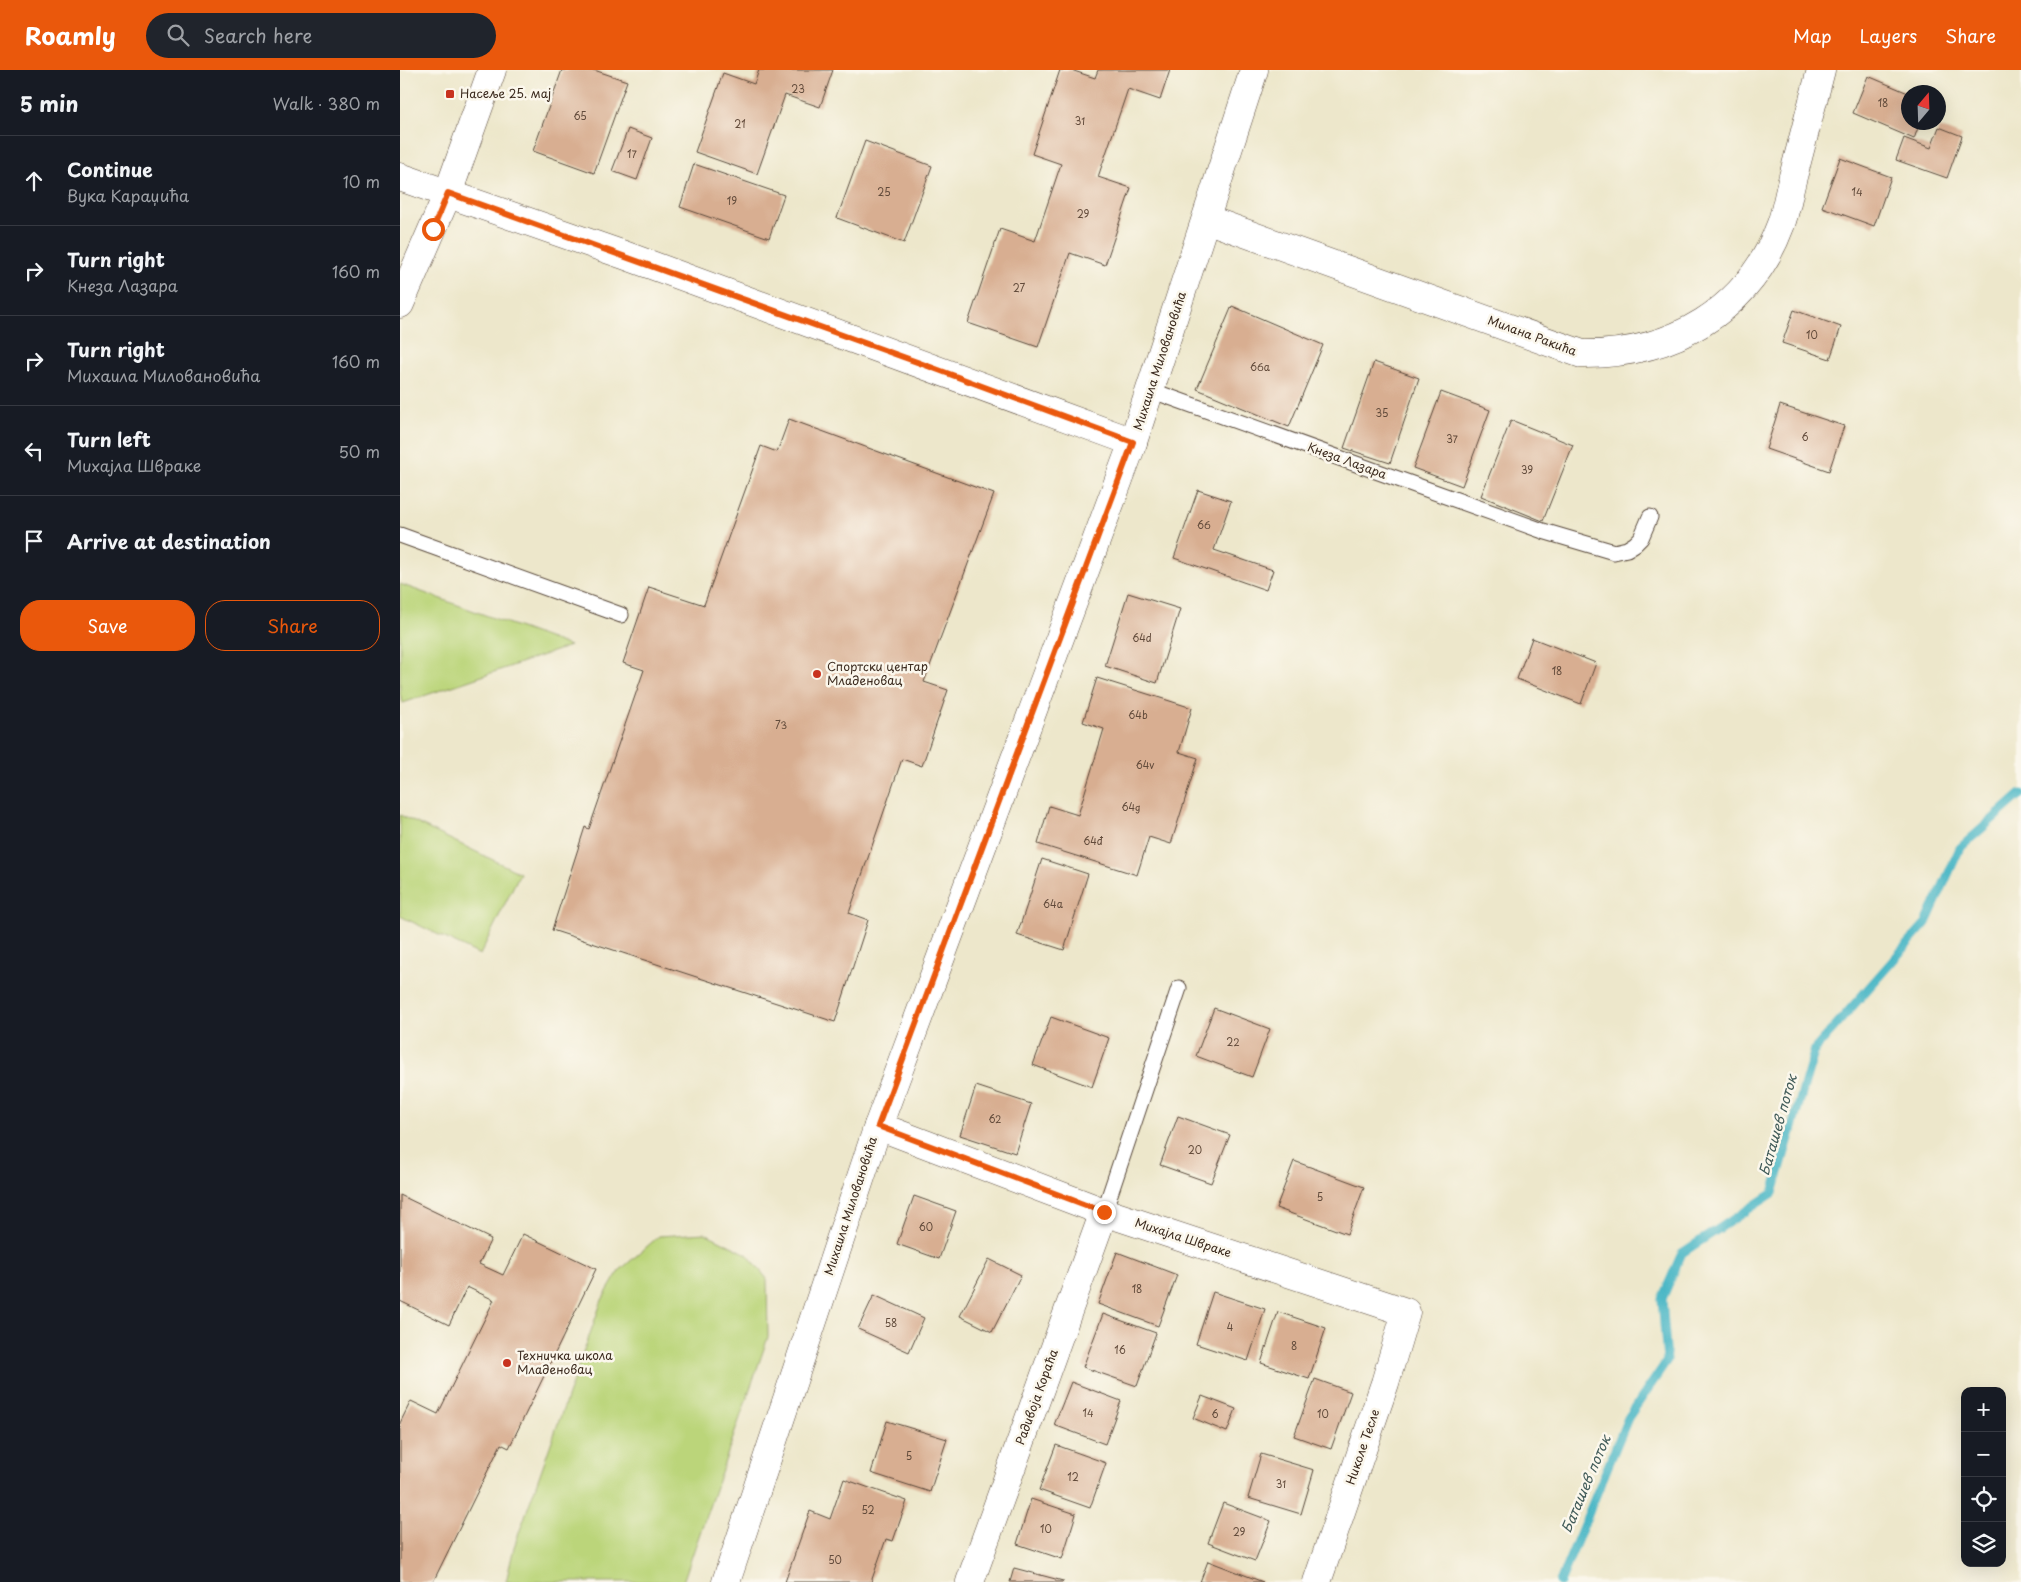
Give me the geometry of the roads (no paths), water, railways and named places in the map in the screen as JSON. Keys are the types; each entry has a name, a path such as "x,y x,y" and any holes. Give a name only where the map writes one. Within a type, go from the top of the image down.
{"street":[{"path":"400,304 448,193 492,70"},
{"name":"Михаила Миловановића","path":"726,1582 878,1126 1133,442 1254,70"},
{"name":"Милана Ракића","path":"1206,219 1582,354 1613,353 1650,347 1692,329 1711,317 1743,287 1770,248 1788,200 1821,70"},
{"path":"400,177 908,358 1133,442"},
{"name":"Михајла Швраке","path":"878,1126 1104,1212 1406,1312"},
{"name":"Радивоја Кораћа","path":"970,1582 1104,1212"},
{"name":"Николе Тесле","path":"1317,1582 1385,1383 1406,1312"}],"lane":[{"name":"Кнеза Лазара","path":"1150,390 1543,531 1614,552 1621,551 1635,544 1650,517"},
{"path":"400,535 621,615"},
{"path":"1104,1212 1179,988"}],"waterway":[{"name":"Баташев поток","path":"1560,1582 1628,1418 1667,1361 1662,1299 1682,1253 1773,1193 1815,1049 1926,923 1960,848 2021,794"}],"place":[{"name":"Насеље 25. мај","path":"450,94"},
{"name":"Спортски центар Младеновац","path":"817,674"},
{"name":"Техничка школа Младеновац","path":"507,1363"}]}
